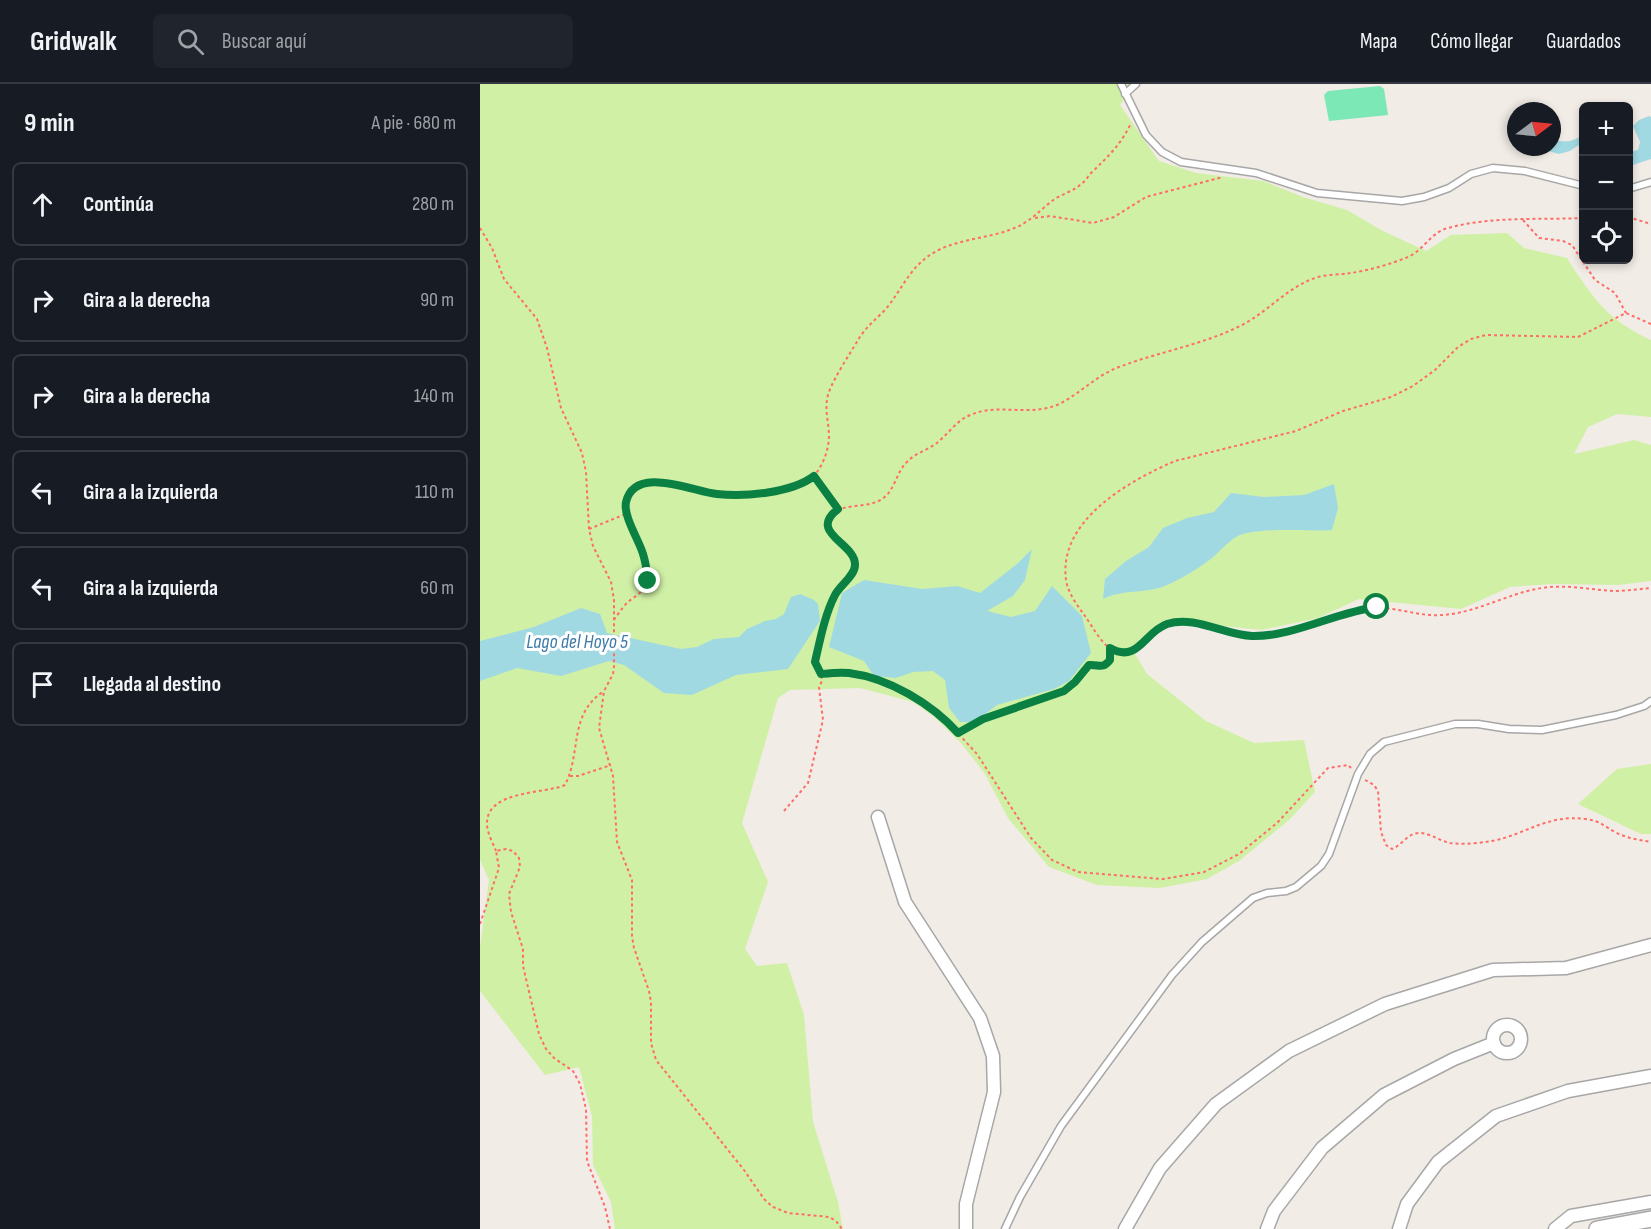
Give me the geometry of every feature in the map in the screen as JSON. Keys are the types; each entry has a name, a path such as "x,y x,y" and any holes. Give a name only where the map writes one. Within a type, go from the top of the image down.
{"street":[{"path":"878,817 905,902 980,1018 993,1056 994,1092 966,1204 966,1229"},
{"path":"1125,1229 1160,1168 1216,1104 1290,1051 1385,1004 1493,970 1566,968 1651,945"},
{"path":"1267,1229 1274,1211 1322,1148 1384,1095 1454,1059 1494,1043"},
{"path":"1399,1229 1407,1204 1438,1162 1496,1116 1568,1091 1651,1076"},
{"path":"1555,1229 1571,1216 1645,1203 1643,1222 1597,1229"}],"lane":[{"path":"1120,84 1146,135 1162,152 1181,162 1256,173 1317,193 1402,201 1424,197 1449,188 1471,174 1493,168 1525,171 1579,185"},
{"path":"1125,94 1136,84"},
{"path":"1633,188 1651,182"},
{"path":"1005,1229 1020,1197 1061,1126 1172,975 1202,942 1253,898 1296,887 1321,866 1329,854 1358,774 1370,754 1384,742 1455,724 1542,730 1616,715 1644,706 1651,701"}],"path":[{"path":"614,620 626,604 642,591 648,581 643,552 626,503 633,490 644,484 657,482 717,494 747,494 785,489 805,483 821,467 828,449 830,437 826,400 831,386 871,321 884,310 915,266 933,253 1013,229 1033,218 1056,198 1081,185 1113,152 1125,135 1135,113"},
{"path":"1033,218 1050,216 1093,223 1114,217 1146,197 1204,183 1240,171"},
{"path":"784,811 808,783 823,720 819,687 822,681 815,662 830,603 839,587 854,571 853,555 830,531 828,523 831,515 838,509 877,502 885,497 907,461 933,446 966,416 999,409 1021,412 1038,411 1058,405 1097,377 1119,367 1237,328 1259,316 1288,291 1318,277 1355,273 1409,256 1422,249 1431,237 1444,229 1473,223 1579,218"},
{"path":"1633,218 1651,224"},
{"path":"1523,220 1539,238 1563,241 1572,245 1595,280 1615,293 1626,313 1651,324"},
{"path":"480,228 492,248 504,279 530,310 542,332 561,408 582,453 586,472 589,529 593,546 611,582 614,600 615,667 604,691 599,728 611,765 615,832 632,879 632,936 649,991 651,1043 656,1060 733,1155 764,1199 773,1207 788,1213 829,1217 836,1221 842,1229"},
{"path":"1626,313 1578,337 1486,335 1471,339 1413,386 1391,397 1343,411 1296,431 1175,461 1156,469 1111,497 1085,519 1073,540 1066,560 1066,581 1074,600 1101,639 1119,653 1128,653 1138,648 1153,632 1167,624 1190,622 1234,634 1254,636 1280,632 1348,612 1377,607 1440,615 1464,613 1541,588 1562,587 1615,591 1651,588"},
{"path":"814,476 838,509"},
{"path":"589,529 628,513"},
{"path":"958,733 983,719 1064,691 1089,665 1106,666 1110,660 1110,648"},
{"path":"821,674 850,673 906,692 943,717 977,754 1031,837 1052,860 1078,872 1163,879 1204,872 1239,854 1277,823 1328,768 1348,765 1374,785 1378,791 1381,832 1386,846 1392,849 1400,846 1409,836 1420,833 1449,843 1469,843 1492,840 1541,822 1560,819 1585,819 1603,823 1615,832 1651,842"},
{"path":"480,924 499,868 487,825 489,814 510,796 555,789 565,785 583,712 593,699 604,691"},
{"path":"569,776 578,776 611,765"},
{"path":"496,851 506,849 513,851 519,858 520,867 508,894 511,912 523,949 524,966 539,1034 546,1049 554,1058 573,1071 580,1084 586,1109 587,1161 606,1207 610,1229"}],"green space":[{"path":"480,84 1135,84 1120,105 1159,161 1196,173 1263,181 1303,197 1347,210 1383,231 1426,251 1451,235 1507,233 1524,248 1567,258 1593,296 1612,316 1651,340 1651,417 1617,414 1588,427 1574,454 1634,440 1651,445 1651,581 1618,585 1552,584 1510,587 1461,609 1359,599 1318,618 1262,630 1212,625 1181,618 1143,636 1132,649 1147,674 1206,721 1254,743 1304,740 1315,792 1289,820 1239,861 1207,879 1160,888 1097,885 1049,867 1008,818 985,774 961,743 934,717 913,702 860,688 790,690 778,698 742,823 768,882 745,949 757,966 787,963 804,1015 813,1122 838,1202 843,1229 615,1229 611,1202 593,1165 592,1116 579,1067 545,1075 480,991 480,947 489,880 480,860"},
{"path":"1380,86 1384,89 1388,115 1329,121 1324,95 1328,91"},
{"path":"1651,764 1651,834 1641,834 1578,804 1617,769"}],"water":[{"path":"1651,117 1651,159 1633,165 1633,151 1638,150 1640,142 1633,126 1639,120"},
{"path":"1579,137 1579,145 1561,153 1561,141"},
{"path":"1334,484 1338,508 1332,530 1268,530 1245,534 1233,539 1189,574 1165,586 1118,594 1103,599 1105,579 1126,561 1149,547 1163,528 1187,518 1214,512 1231,493 1264,497 1304,495"},
{"path":"1032,549 1025,580 1013,596 987,611 1011,617 1035,611 1052,586 1082,616 1091,653 1069,681 1054,689 997,705 975,722 960,722 949,708 945,680 933,671 913,672 896,678 874,676 864,661 829,647 842,593 864,580 922,589 957,586 980,593"},
{"name":"Lago del Hoyo 5","path":"800,594 818,604 820,621 788,669 736,675 692,695 664,693 624,665 609,661 561,676 517,668 480,681 480,641 534,627 581,608 600,614 607,633 681,649 697,647 714,639 739,637 747,629 784,614 791,597"}],"route":[{"path":"648,581 643,552 626,503 633,490 644,484 657,482 717,494 747,494 785,489 805,483 814,476 838,509 831,515 828,523 830,531 853,555 855,562 854,571 839,587 830,603 815,662 821,674 850,673 906,692 943,717 958,733 983,719 1064,691 1089,665 1106,666 1110,660 1110,648 1119,653 1128,653 1138,648 1153,632 1167,624 1190,622 1234,634 1254,636 1280,632 1348,612 1377,607"}]}
